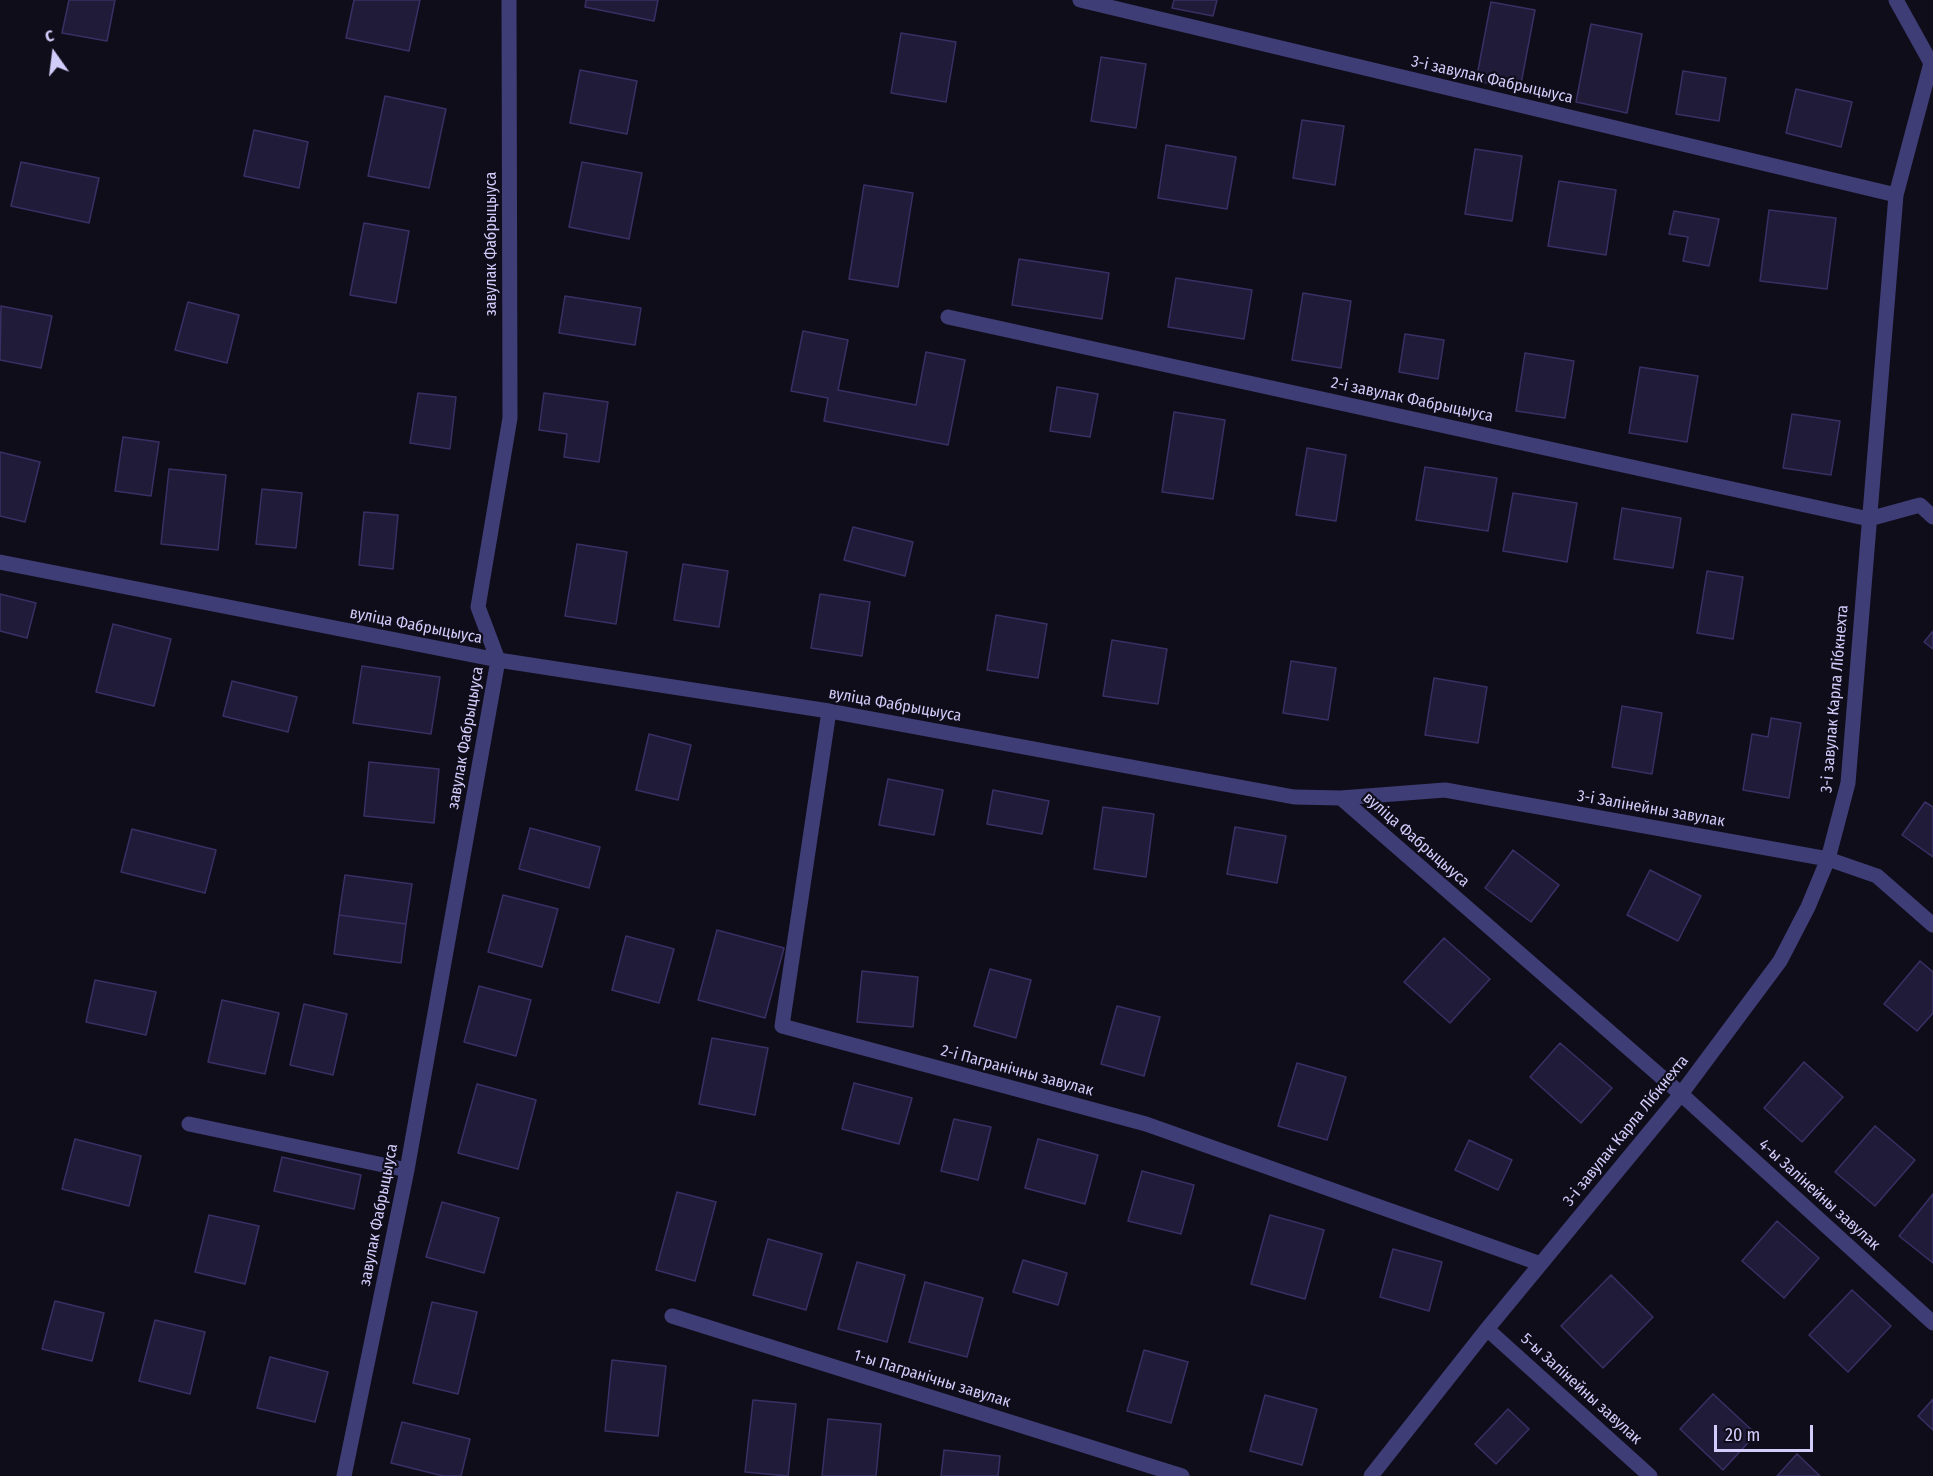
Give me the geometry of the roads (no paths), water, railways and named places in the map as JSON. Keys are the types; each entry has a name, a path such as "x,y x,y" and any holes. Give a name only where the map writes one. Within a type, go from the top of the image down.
{"street":[{"name":"завулак Фабрыцыуса","path":"344,1476 408,1170 498,660 478,607 510,418 509,0"},
{"name":"3-і завулак Фабрыцыуса","path":"1080,0 1896,195"},
{"name":"3-і завулак Карла Лібкнехта","path":"1371,1476 1487,1329 1681,1094 1780,961 1808,907 1828,859 1848,783 1896,195 1932,64 1896,0"},
{"name":"2-і завулак Фабрыцыуса","path":"948,317 1869,519"},
{"path":"1869,519 1920,505 1933,517"},
{"name":"вуліца Фабрыцыуса","path":"0,562 498,660 829,711 1294,797 1341,798 1681,1094"},
{"name":"2-і Пагранічны завулак","path":"829,711 782,1026 1146,1124 1541,1264"},
{"name":"3-і Залінейны завулак","path":"1341,798 1445,790 1828,859 1877,876 1933,925"},
{"name":"4-ы Залінейны завулак","path":"1681,1094 1933,1323"},
{"path":"189,1124 408,1170"},
{"name":"1-ы Пагранічны завулак","path":"672,1316 1182,1476"},
{"name":"5-ы Залінейны завулак","path":"1487,1329 1650,1476"}]}
